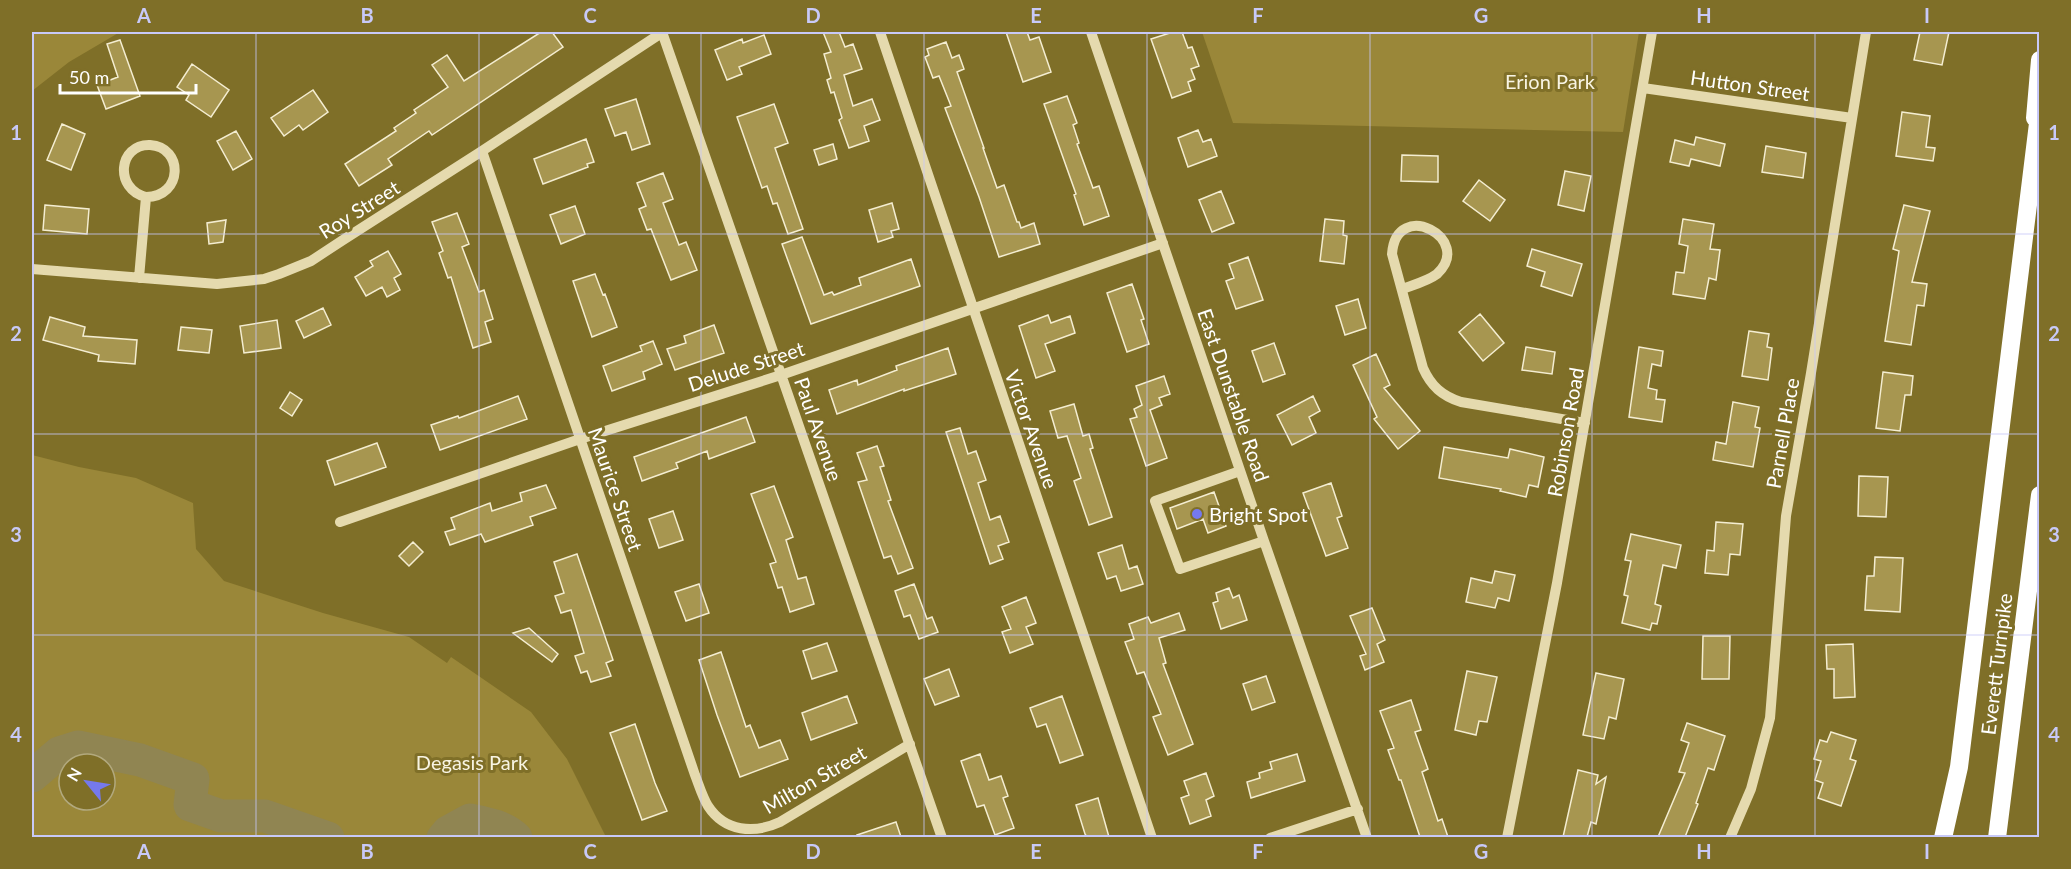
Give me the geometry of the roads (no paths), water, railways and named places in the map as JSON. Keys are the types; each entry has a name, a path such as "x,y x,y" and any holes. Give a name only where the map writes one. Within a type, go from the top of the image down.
{"highway":[{"path":"2031,173 2040,60"},
{"path":"1950,837 2040,108"},
{"name":"Everett Turnpike","path":"1997,837 2040,495"},
{"path":"1943,837 1959,766"}],"street":[{"name":"Roy Street","path":"32,269 217,284 264,279 279,274 310,261 482,152 662,32"},
{"name":"Paul Avenue","path":"662,32 942,837"},
{"name":"Victor Avenue","path":"880,32 1152,837"},
{"name":"East Dunstable Road","path":"1091,32 1367,837"},
{"name":"Robinson Road","path":"1507,837 1586,423 1652,32"},
{"name":"Parnell Place","path":"1730,837 1753,783 1770,718 1786,516 1866,32"},
{"name":"Hutton Street","path":"1643,88 1852,118"},
{"path":"151,145 165,151 176,170 172,185 167,191 161,195 146,198 133,192 124,180 123,173 126,159 131,153 151,145"},
{"name":"Maurice Street","path":"482,152 703,796 715,814 733,826"},
{"path":"139,278 146,198"},
{"path":"1402,289 1434,276 1444,265 1445,244 1442,237 1431,228 1410,227 1399,234 1392,246 1392,261 1402,289 1423,368 1432,384 1438,391 1461,402 1586,423"},
{"name":"Delude Street","path":"340,522 580,439 781,375 1163,243"},
{"path":"1240,471 1155,501 1180,569 1264,541"},
{"name":"Milton Street","path":"733,826 754,830 780,822 910,744"},
{"path":"1270,837 1358,809"}],"waterway":[{"path":"32,776 59,753 78,747 140,760 193,779 190,805 221,816 265,816 328,838"},
{"path":"443,838 448,832 470,820 500,828 516,838"}],"place":[{"name":"Bright Spot","path":"1197,514"}],"park label":[{"name":"Erion Park","path":"1550,81"},
{"name":"Degasis Park","path":"472,762"}]}
